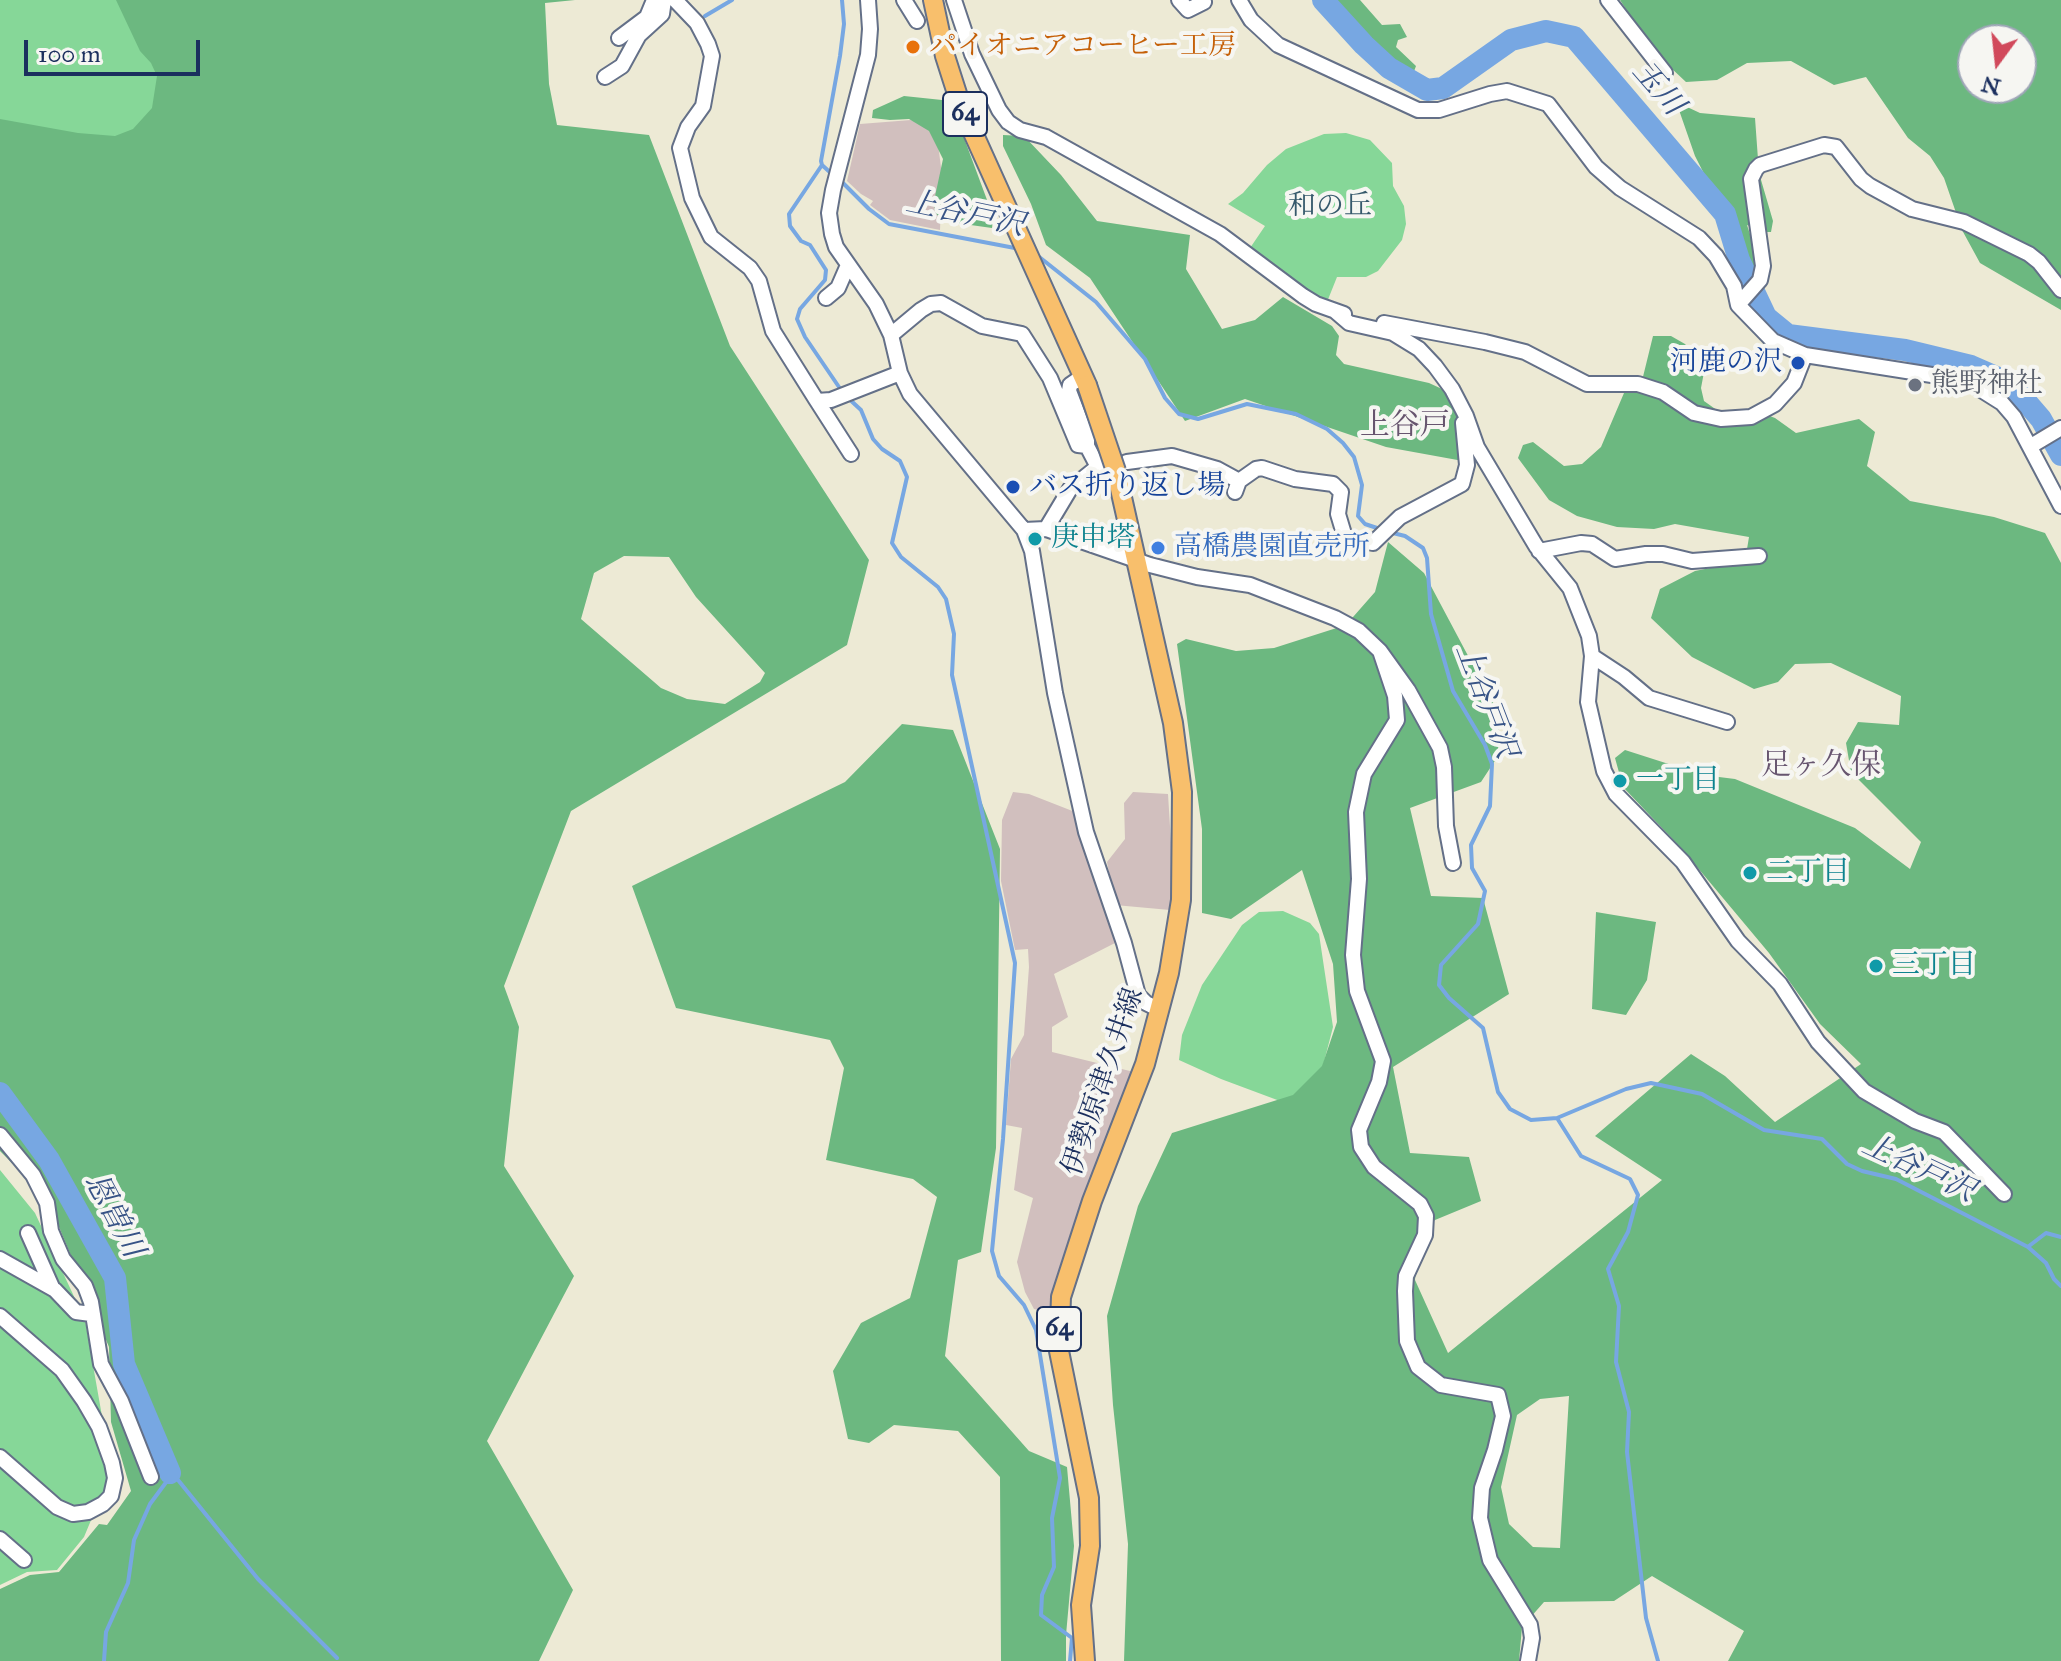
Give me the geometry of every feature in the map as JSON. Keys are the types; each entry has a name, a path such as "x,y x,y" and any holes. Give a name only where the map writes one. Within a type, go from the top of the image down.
{"main road":[{"name":"64","path":"933,0 940,38 956,91 1083,376 1110,466"},
{"name":"伊勢原津久井線","path":"1085,1661 1081,1605 1090,1546 1089,1498 1059,1351 1061,1297 1092,1201 1145,1064 1169,973 1181,900 1182,792 1173,723 1137,560 1110,466"}],"street":[{"path":"619,38 647,17 654,0"},
{"path":"605,77 622,66 639,35 662,14 664,0"},
{"path":"675,0 697,23 712,56 703,106 688,127 680,148 692,198 711,237 750,268 759,281 773,331 851,454"},
{"path":"868,0 868,55 833,190 829,213 832,234 836,247 876,304 891,335 900,373 910,394 1024,530 1032,551 1055,693 1086,832 1124,943 1138,995 1160,1010"},
{"path":"904,0 917,21"},
{"path":"954,0 972,54 1008,122 1020,130 1046,137 1220,234 1303,296 1335,311 1525,352 1575,380 1587,384 1638,384 1663,392 1694,413 1721,419 1751,417 1775,404 1794,383 1805,355"},
{"path":"1179,0 1188,10 1204,2"},
{"path":"1239,0 1251,20 1278,45 1410,107 1439,110 1507,91 1548,104 1596,167 1620,188 1699,238 1716,256 1741,300 1773,341 1805,355 1957,379 1975,386 2002,403 2014,417 2061,506"},
{"path":"1608,0 1665,73"},
{"path":"1741,300 1760,280 1763,266 1752,176 1760,165 1824,145 1836,147 1870,186 1912,209 1964,222 2029,254 2061,290"},
{"path":"826,298 838,288 848,265"},
{"path":"891,335 921,310 941,303 982,326 1022,334 1050,378 1078,445 1087,446 1110,466"},
{"path":"1335,311 1349,323 1393,333 1419,349 1452,389 1477,447 1539,551 1574,596 1589,636 1592,656 1588,702 1604,771 1616,794 1683,862 1738,941 1780,984 1818,1042 1864,1091 1915,1121 1944,1132 2004,1194"},
{"path":"817,401 831,400 900,373"},
{"path":"1083,376 1070,385 1069,391 1087,438 1087,446"},
{"path":"1046,529 1070,489 1110,466 1172,456 1217,469 1237,487 1256,469 1262,468 1295,479 1333,484 1341,492 1338,514 1344,534 1350,539 1373,543 1400,517 1462,484 1467,465 1463,424 1466,416"},
{"path":"2031,446 2055,432"},
{"path":"1024,530 1046,529 1197,577 1236,581 1264,589 1359,631 1380,651 1408,690 1440,748 1444,767 1446,826 1453,863"},
{"path":"1539,551 1581,543 1592,544 1615,559 1646,554 1663,554 1692,561 1759,556"},
{"path":"1380,651 1395,696 1397,720 1364,774 1356,812 1359,879 1353,955 1357,991 1383,1061 1379,1082 1359,1130 1361,1147 1374,1167 1420,1204 1426,1216 1425,1235 1406,1276 1405,1291 1407,1341 1418,1367 1441,1385 1498,1395 1503,1416 1482,1488 1480,1518 1490,1560 1530,1625 1532,1638 1528,1661"},
{"path":"1592,656 1649,698 1727,722"},
{"path":"0,1135 33,1175 47,1203 51,1231 63,1259 85,1286 91,1302 101,1364 138,1439 151,1477"},
{"path":"28,1233 53,1289"},
{"path":"11,1263 53,1289 76,1312 91,1314"},
{"path":"0,1316 62,1370 84,1401 99,1427 112,1463 115,1478 111,1496 88,1512 73,1514 57,1507 0,1457"},
{"path":"0,1539 24,1560"}],"shaded area":[{"path":"911,120 932,133 938,144 942,175 940,230 890,220 870,205 873,201 847,181 860,124"},
{"path":"1013,792 1029,794 1075,812 1115,943 1054,974 1068,1017 1052,1027 1052,1052 1134,1072 1060,1269 1052,1313 1034,1309 1025,1292 1017,1262 1033,1198 1014,1190 1022,1128 1006,1125 1011,1059 1024,1035 1029,967 1028,949 1015,950 1001,881 1002,820"},
{"path":"1133,792 1168,794 1173,875 1170,910 1115,905 1107,862 1125,839 1124,803"}],"green space":[{"path":"0,0 282,0 199,159 0,147"},
{"path":"116,0 575,0 545,3 549,84 557,125 649,135 730,346 869,560 847,645 571,811 504,986 519,1027 504,1166 574,1276 487,1441 573,1590 539,1661 0,1661 0,1589 30,1575 59,1572 99,1524 107,1525 131,1491 111,1422 109,1347 47,1198 0,1151 0,119 78,133 115,136 133,129 152,108 157,76 140,51","holes":["624,556 669,557 696,597 765,673 760,682 725,704 687,699 661,688 581,619 594,573"]},
{"path":"1329,0 1360,0 1382,25 1400,24 1407,37 1398,40 1396,47 1416,66 1413,74 1372,48"},
{"path":"1620,0 2061,0 2061,310 1980,263 1962,230 1944,178 1930,156 1908,138 1866,77 1834,85 1791,61 1747,63 1717,80 1686,82 1654,52"},
{"path":"904,96 942,100 954,111 993,216 992,228 942,221 935,212 934,201 943,159 929,131 909,119 872,118 873,110"},
{"path":"1685,106 1700,113 1755,118 1759,173 1773,221 1771,232 1747,225 1760,265 1752,271 1743,267 1731,227 1695,156 1679,110"},
{"name":"和の丘","path":"1346,133 1370,140 1392,163 1393,186 1404,206 1406,224 1402,240 1378,271 1366,277 1337,277 1327,302 1248,251 1265,226 1228,204 1286,149 1324,134"},
{"path":"1003,135 1024,136 1061,175 1097,221 1190,235 1186,269 1222,329 1255,320 1283,297 1332,326 1339,336 1336,355 1344,364 1429,383 1466,400 1480,441 1463,461 1386,447 1245,399 1185,421 1090,278 1046,245 1031,204 1003,146"},
{"path":"1653,336 1671,336 1685,344 1705,367 1701,388 1704,401 1721,413 1751,409 1775,418 1796,433 1859,419 1875,432 1867,466 1910,501 1994,517 2045,533 2061,563 2061,1661 1728,1661 1744,1631 1652,1576 1614,1601 1544,1602 1522,1627 1519,1661 1124,1661 1128,1544 1107,1316 1138,1206 1172,1133 1293,1095 1322,1066 1337,1022 1333,964 1302,870 1231,919 1202,913 1202,829 1177,644 1186,639 1236,651 1274,648 1346,625 1375,592 1388,542 1424,573 1499,714 1498,756 1481,782 1410,808 1431,896 1483,898 1509,994 1393,1067 1410,1153 1469,1157 1481,1201 1435,1220 1419,1235 1415,1280 1448,1353 1662,1180 1595,1136 1691,1054 1725,1076 1775,1122 1861,1064 1820,1024 1769,953 1682,849 1623,787 1615,758 1625,750 1703,775 1735,779 1855,828 1910,869 1921,842 1851,772 1846,743 1858,722 1899,725 1901,696 1831,663 1795,664 1778,682 1754,689 1692,657 1651,618 1660,589 1695,571 1745,561 1749,537 1675,524 1654,529 1617,527 1577,516 1549,500 1518,458 1523,445 1533,442 1564,466 1582,464 1601,447 1624,393 1640,389","holes":["1569,1396 1560,1548 1533,1547 1509,1524 1501,1487 1517,1415 1540,1399"]},
{"path":"902,724 953,730 1000,849 996,1148 981,1252 958,1260 945,1356 1029,1451 1067,1467 1074,1546 1066,1661 1001,1661 1000,1477 958,1431 894,1425 869,1443 848,1439 833,1371 861,1323 910,1298 937,1197 913,1179 826,1160 844,1068 830,1040 676,1008 632,886 845,782"},
{"path":"1283,911 1310,923 1319,934 1333,1027 1317,1089 1296,1107 1179,1060 1182,1035 1202,985 1242,925 1259,912"},
{"path":"1596,912 1656,922 1647,980 1626,1015 1592,1009"},
{"path":"0,1170 35,1213 85,1320 114,1484 99,1501 84,1537 57,1570 27,1572 0,1585"}],"waterway":[{"path":"705,16 732,0"},
{"name":"上谷戸沢","path":"833,175 821,161 840,56 844,24 842,0"},
{"name":"玉川","path":"1323,0 1389,68 1427,90 1443,88 1511,40 1546,31 1574,37 1725,214 1739,260 1766,317 1788,335 1905,350 1971,366 2010,383 2041,419 2061,455"},
{"path":"822,165 789,214 790,226 801,241 810,245 826,270 825,280 800,309 797,319 805,337 841,390"},
{"name":"上谷戸沢","path":"840,180 889,224 1020,249"},
{"name":"上谷戸沢","path":"1033,252 1096,302 1145,359 1165,398 1179,414 1198,419 1247,404 1296,414 1327,429 1354,457 1362,485 1358,516 1365,524 1380,529"},
{"path":"847,397 861,410 873,439 900,461 907,477 892,543 901,557 938,587 946,599 954,634 952,675 1015,963 992,1251 999,1276 1024,1305 1036,1330 1060,1478 1052,1518 1054,1567 1042,1595 1041,1615 1072,1638 1070,1661"},
{"name":"上谷戸沢","path":"1389,532 1405,536 1423,548 1427,558 1431,614 1453,691 1485,745 1492,764 1490,806 1471,845 1472,868 1485,891 1478,924 1441,965 1439,985 1483,1028 1498,1092 1510,1109 1531,1120 1557,1118 1626,1089 1651,1083 1702,1094 1764,1130 1822,1139 1847,1164 1896,1179 2028,1247 2046,1263 2061,1286"},
{"name":"恩曽川","path":"0,1093 49,1160 115,1278 124,1364 170,1473"},
{"path":"1557,1118 1581,1156 1630,1179 1638,1195 1628,1232 1608,1269 1619,1306 1616,1362 1629,1412 1627,1452 1646,1618 1658,1661"},
{"path":"2029,1246 2046,1233 2061,1237"},
{"path":"104,1661 106,1632 128,1583 134,1540 150,1504 170,1473 258,1579 337,1658"}],"place":[{"name":"パイオニアコーヒー工房","path":"913,47"},
{"name":"河鹿の沢","path":"1798,363"},
{"name":"熊野神社","path":"1915,385"},
{"name":"バス折り返し場","path":"1013,487"},
{"name":"庚申塔","path":"1035,539"},
{"name":"高橋農園直売所","path":"1158,548"},
{"name":"一丁目","path":"1620,781"},
{"name":"二丁目","path":"1750,873"},
{"name":"三丁目","path":"1876,966"}],"district":[{"name":"上谷戸","path":"1405,427"},
{"name":"足ヶ久保","path":"1821,767"}]}
